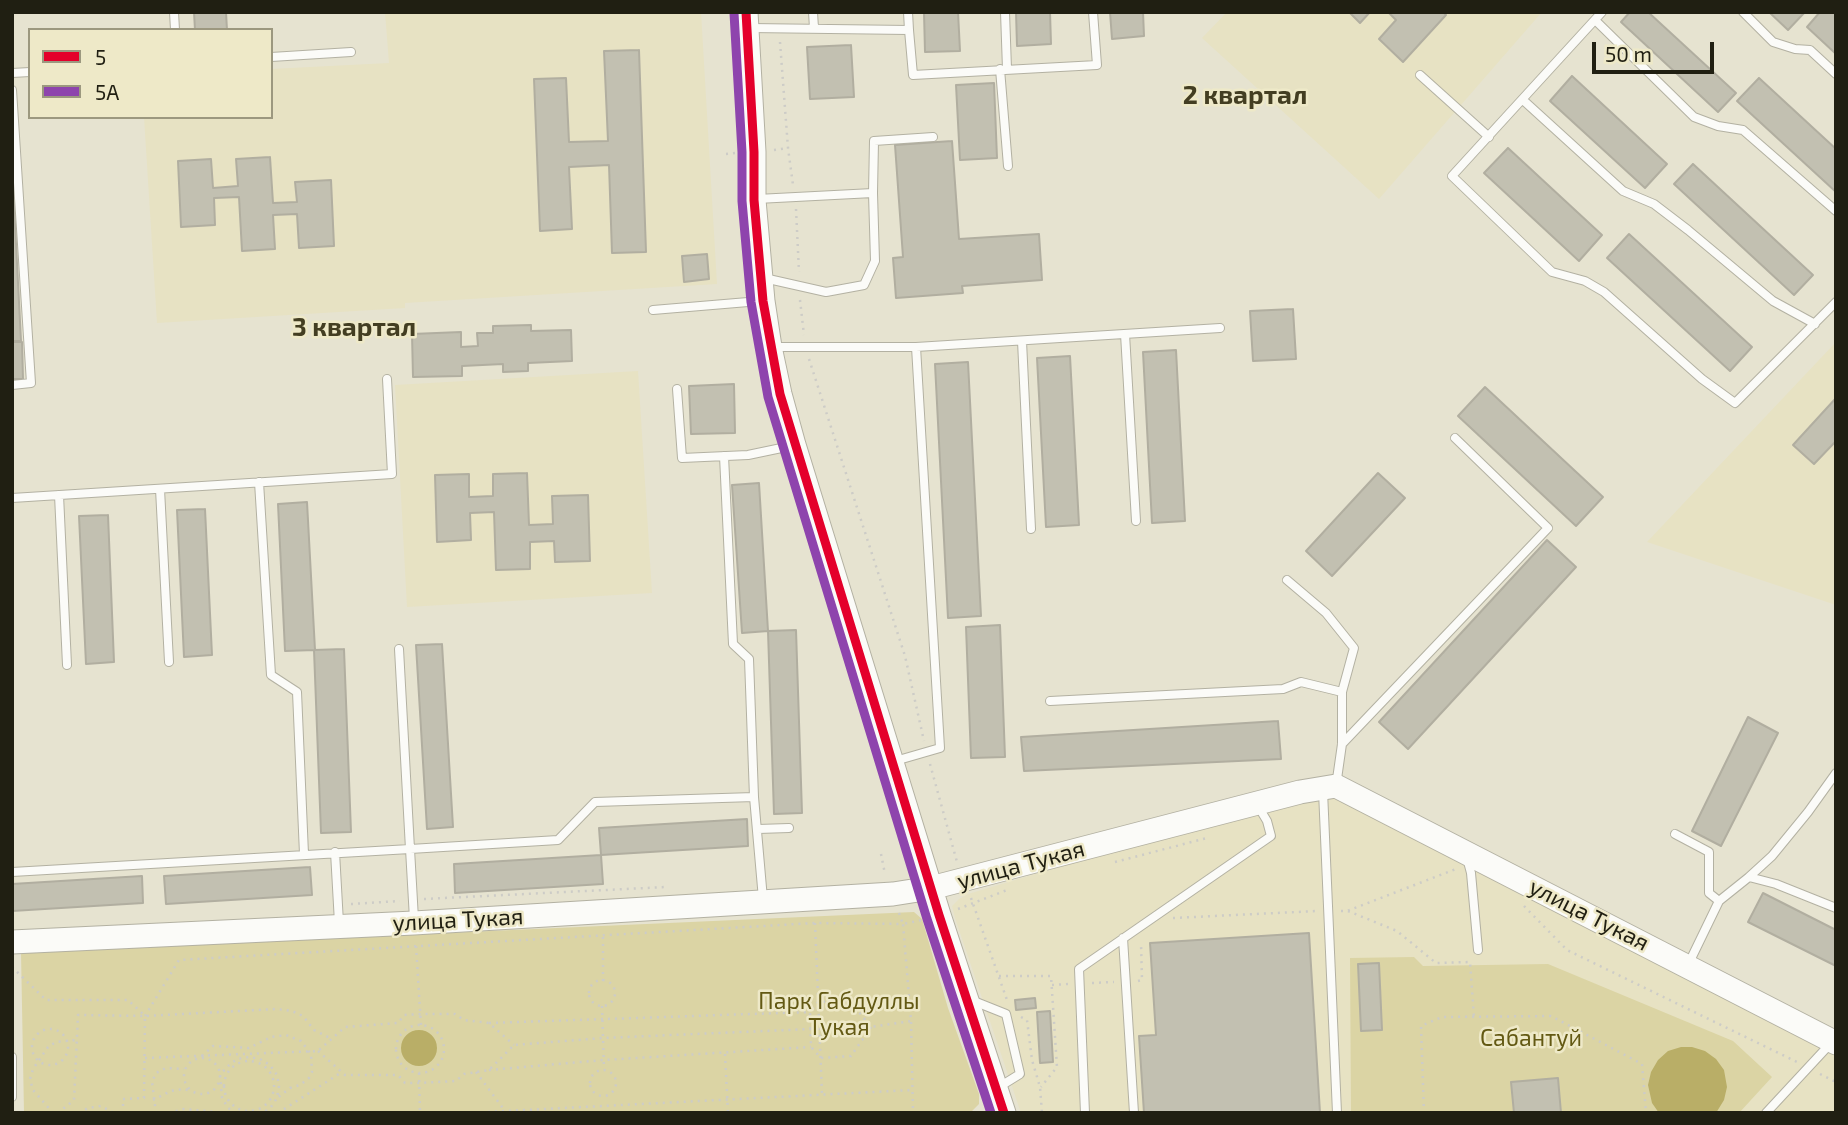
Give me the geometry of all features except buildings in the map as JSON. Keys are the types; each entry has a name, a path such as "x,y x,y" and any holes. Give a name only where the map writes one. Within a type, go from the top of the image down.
{"street":[{"path":"746,20 754,152 754,200 769,346 794,445 931,888 1004,1113"},
{"name":"улица Тукая","path":"12,942 338,916 415,934 764,902 893,894 931,888 1329,787 1468,862 1688,965 1834,1042"}],"lane":[{"path":"813,12 814,28"},
{"path":"908,12 913,75 1097,65 1093,12"},
{"path":"1004,12 1008,166"},
{"path":"1602,12 1452,176 1552,272 1585,281 1604,292 1702,379 1735,403 1836,302"},
{"path":"1744,12 1773,42 1795,49 1810,50 1836,74"},
{"path":"746,20 779,27 909,30"},
{"path":"1595,20 1694,117 1718,126 1743,130 1836,211"},
{"path":"273,57 351,52"},
{"path":"1420,75 1489,137"},
{"path":"12,90 31,383 12,384"},
{"path":"1523,100 1623,191 1654,204 1773,301 1815,324"},
{"path":"762,278 826,292 864,285 875,261 874,141 933,137"},
{"path":"754,200 873,193"},
{"path":"653,310 763,301"},
{"path":"769,346 916,348 1220,328"},
{"path":"1125,334 1136,521"},
{"path":"1022,341 1031,529"},
{"path":"892,762 940,748 916,348"},
{"path":"12,498 392,474 387,379"},
{"path":"677,389 682,458 748,455 794,445"},
{"path":"1342,744 1548,528 1455,438"},
{"path":"724,456 733,644 749,659 754,797 764,902"},
{"path":"259,482 271,675 297,692 304,854"},
{"path":"160,489 169,662"},
{"path":"59,495 67,665"},
{"path":"1287,580 1326,613 1354,648 1342,692 1342,744 1329,787 1328,911 1337,1113"},
{"path":"399,649 415,934"},
{"path":"1049,701 1283,689 1301,682 1342,692"},
{"path":"1688,965 1719,901 1772,856 1836,773"},
{"path":"12,872 558,841 596,802 754,797"},
{"path":"1086,1113 1079,969 1270,836 1267,821 1256,804"},
{"path":"758,829 789,828"},
{"path":"1675,834 1709,852 1709,893 1719,901"},
{"path":"335,852 338,916"},
{"path":"1468,862 1478,950"},
{"path":"1749,877 1776,884 1836,908"},
{"path":"1123,938 1134,1113"},
{"path":"968,999 1006,1014 1020,1074 996,1088"},
{"path":"1766,1113 1834,1042"},
{"path":"12,1057 12,1097"}],"path":[{"path":"779,27 788,148 795,197 805,347 905,656 926,752 963,879 999,976 1051,976 1056,1067 1041,1087"},
{"path":"1164,919 1347,911 1468,862"},
{"path":"338,916 413,900 678,886"},
{"path":"1522,904 1567,950 1836,1082"},
{"path":"1347,911 1396,931 1436,963 1470,962 1474,1017"},
{"path":"815,923 822,1094"},
{"path":"123,1113 123,1099 144,1098 145,1016 179,960 415,934 603,936 815,923 903,925 911,1021 913,1113"},
{"path":"415,934 421,1025"},
{"path":"1052,985 1142,980 1140,935"},
{"path":"603,936 603,981"},
{"path":"12,967 46,1000 128,1000 145,1016"},
{"path":"603,981 611,985 615,994 611,1003 602,1006 593,1002 589,993 593,984 603,981"},
{"path":"821,1058 811,1047 810,1012 818,1002 850,1001 871,1027"},
{"path":"602,1006 604,1070"},
{"path":"58,1113 74,1100 78,1016 145,1016 277,1009 303,1016 314,1030 332,1040"},
{"path":"145,1058 318,1051 345,1027 398,1024 404,1015 455,1014 464,1020 489,1023 810,1012"},
{"path":"1424,1113 1421,1026 1442,1017 1551,1016 1642,1064 1646,1113"},
{"path":"821,1058 851,1056 871,1027 911,1021"},
{"path":"489,1023 514,1045"},
{"path":"421,1025 438,1032 444,1050 436,1067 419,1073 402,1065 396,1048 404,1031 421,1025"},
{"path":"489,1070 514,1045 603,1038 811,1029"},
{"path":"43,1031 57,1031 67,1040 67,1054 58,1064 44,1064 38,1060 32,1048 37,1035 43,1031"},
{"path":"202,1056 213,1046 249,1048 271,1037 286,1035 301,1041 308,1051 312,1072 309,1078 277,1098"},
{"path":"53,1113 33,1090 30,1079 38,1060 48,1047 56,1042 77,1040"},
{"path":"318,1051 345,1075 398,1075 405,1083 419,1083 456,1081 464,1074 489,1070 811,1047"},
{"path":"725,1054 728,1113"},
{"path":"153,1100 171,1091 183,1089 209,1092 237,1059 249,1057 270,1065 279,1086 277,1098 263,1113"},
{"path":"195,1092 186,1083 186,1069 195,1059 202,1058 215,1063 226,1096 232,1105 240,1110 259,1110 273,1096 273,1076 259,1063 239,1063 221,1079"},
{"path":"156,1113 152,1083 156,1073 166,1068 186,1069"},
{"path":"604,1070 612,1074 616,1083 612,1092 603,1095 594,1091 590,1082 594,1073 604,1070"},
{"path":"278,1113 342,1072"},
{"path":"476,1072 505,1111"},
{"path":"419,1073 420,1113"},
{"path":"221,1079 222,1098 228,1108 236,1113"},
{"path":"467,1113 912,1090"},
{"path":"603,1095 603,1107"},
{"path":"79,1113 101,1106 114,1113"},
{"path":"169,1113 184,1109 226,1113"}],"shaded area":[{"path":"385,12 701,12 717,284 405,303 405,308 157,323 144,119 273,119 273,69 389,63"},
{"path":"1227,12 1542,12 1379,199 1202,38"},
{"path":"1836,342 1836,605 1647,542"},
{"path":"638,371 652,593 407,607 395,385"},
{"path":"1334,791 1836,1050 1836,1113 1021,1113 952,906 968,894 1285,800"},
{"path":"419,1030 431,1036 437,1048 431,1060 419,1066 407,1060 401,1048 407,1036"},
{"path":"1681,1047 1705,1051 1716,1059 1724,1070 1727,1087 1724,1100 1716,1113 1659,1113 1652,1103 1648,1085 1651,1072 1658,1060 1668,1051"}],"green space":[{"name":"Парк Габдуллы Тукая","path":"914,912 922,919 948,1008 979,1094 979,1104 972,1111 24,1113 21,952"},
{"name":"Сабантуй","path":"1414,957 1423,966 1548,964 1733,1041 1772,1077 1739,1113 1351,1113 1350,958"}],"transit line":[{"name":"5","path":"746,12 754,200 763,301 780,394 939,915 1004,1113"},
{"name":"5А","path":"734,13 742,201 751,302 768,397 927,919 991,1113"}],"district":[{"name":"2 квартал","path":"1245,95"},
{"name":"3 квартал","path":"354,327"}]}
